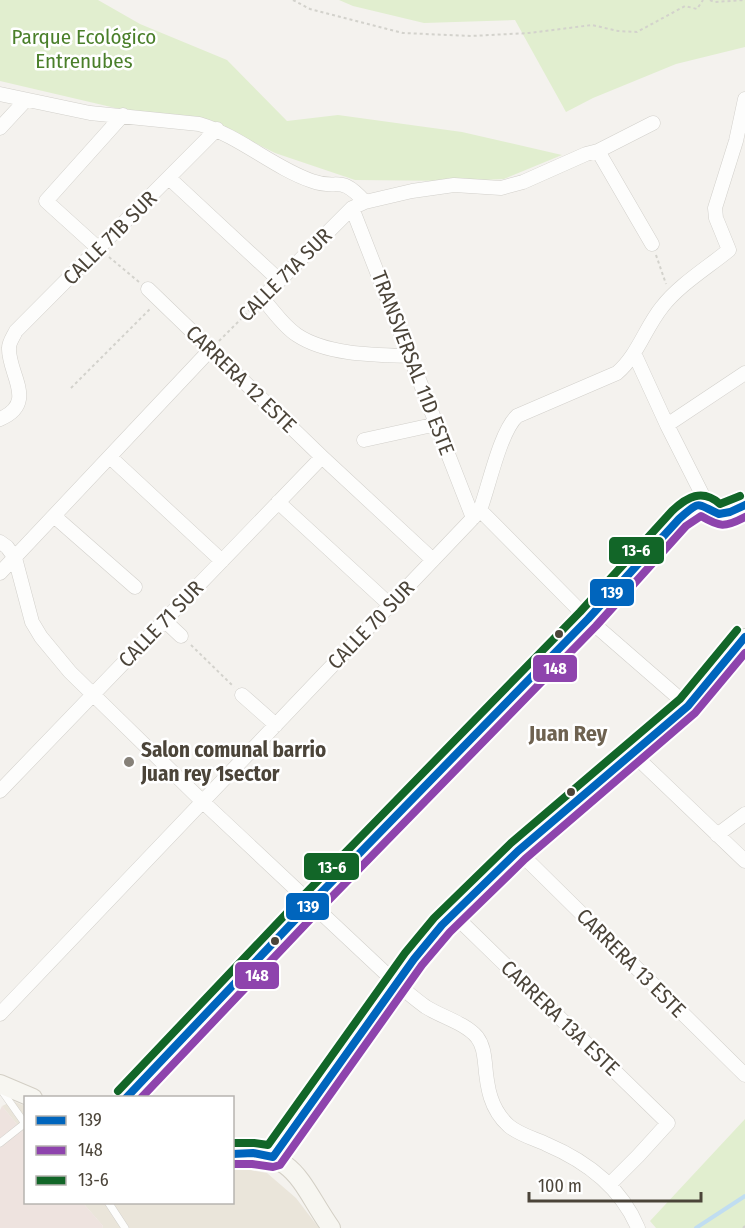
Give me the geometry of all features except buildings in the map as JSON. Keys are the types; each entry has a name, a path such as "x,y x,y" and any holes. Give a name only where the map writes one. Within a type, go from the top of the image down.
{"main road":[{"path":"2,1089 26,1096"},
{"path":"234,1154 253,1153 273,1157 296,1173 331,1228"}],"street":[{"path":"0,94 82,111 199,124 217,129 314,182 345,184 354,190 358,205 412,191 454,185 501,188 523,182 586,154 598,151 653,123"},
{"name":"CALLE 70 SUR","path":"0,1014 476,514 513,420 517,416 617,373 626,365 653,320 671,297 729,250 716,218 715,208 736,141 745,99"},
{"path":"0,128 25,101"},
{"path":"99,249 46,201 123,115"},
{"name":"CALLE 71B SUR","path":"0,419 8,416 19,399 18,386 8,350 10,340 16,331 217,129"},
{"path":"598,151 652,244"},
{"path":"169,178 279,280"},
{"name":"CALLE 71A SUR","path":"262,298 358,205"},
{"name":"TRANSVERSAL 11D ESTE","path":"358,205 410,356 476,514"},
{"name":"CARRERA 12 ESTE","path":"148,289 322,457 433,560"},
{"path":"262,298 298,335 321,346 365,354 410,356"},
{"path":"0,573 211,349"},
{"path":"634,353 667,425 710,508 715,513 722,514 745,506"},
{"path":"667,425 745,372"},
{"path":"364,440 437,424"},
{"path":"110,457 222,561"},
{"name":"CALLE 71 SUR","path":"0,790 322,457"},
{"path":"278,502 390,605"},
{"path":"128,1096 312,902 588,619 691,508 700,505 710,508"},
{"path":"476,514 588,619 688,706"},
{"path":"54,516 135,587"},
{"path":"0,542 7,546 15,558 23,593 36,629 70,672 202,802 398,984 426,1006 477,1037 482,1045 490,1097 497,1112 509,1126 524,1135 590,1167 630,1209 638,1228"},
{"path":"164,620 181,636"},
{"path":"273,1157 429,939 518,851 688,706 745,637"},
{"path":"242,695 276,725"},
{"path":"632,753 745,861"},
{"path":"717,835 745,814"},
{"name":"CARRERA 13 ESTE","path":"518,851 745,1075"},
{"name":"CARRERA 13A ESTE","path":"453,914 668,1123 609,1185"}],"lane":[{"path":"2,1089 24,1123"},
{"path":"0,1143 24,1126"},
{"path":"109,1204 125,1228"}],"path":[{"path":"293,0 310,9 403,33 471,36 530,33 592,25 618,31 637,32 685,6 697,9 703,0"},
{"path":"710,0 714,2 745,0"},
{"path":"652,244 671,297"},
{"path":"99,249 148,289"},
{"name":"CALLE 71A SUR","path":"211,349 262,298"},
{"path":"71,388 159,300"},
{"path":"181,636 242,695"}],"shaded area":[{"path":"13,1101 24,1106 24,1133 2,1106"},
{"path":"2,1106 24,1133 24,1204 84,1204 103,1226 102,1228 0,1228 0,1110"},
{"path":"234,1167 267,1173 296,1198 319,1228 102,1228 103,1226 84,1204 234,1204"}],"green space":[{"name":"Parque Ecológico Entrenubes","path":"0,0 98,0 140,24 227,60 287,121 338,115 462,132 562,155 504,179 355,180 275,153 213,122 124,110 0,81"},
{"path":"339,0 745,0 745,47 676,64 593,98 566,112 515,20 424,23 353,6"},
{"path":"745,1119 745,1228 656,1228 650,1221"}],"waterway":[{"path":"696,1228 745,1196"}],"transit line":[{"name":"13-6","path":"118,1091 304,895 580,612 672,511 695,496 707,496 720,504 740,496"},
{"name":"139","path":"128,1096 312,902 588,619 679,519 691,508 699,505 719,514 745,505"},
{"name":"148","path":"143,1096 320,909 596,626 686,526 701,516 722,525 745,517"},
{"name":"13-6","path":"234,1143 268,1145 405,953 434,918 511,843 680,699 737,630"},
{"name":"139","path":"234,1154 253,1153 273,1157 414,959 442,925 518,851 688,706 745,637"},
{"name":"148","path":"234,1164 273,1167 280,1165 422,965 450,932 525,859 695,713 745,653"}],"place":[{"name":"Salon comunal barrio Juan rey 1sector","path":"129,762"}],"district":[{"name":"Juan Rey","path":"568,733"}]}
